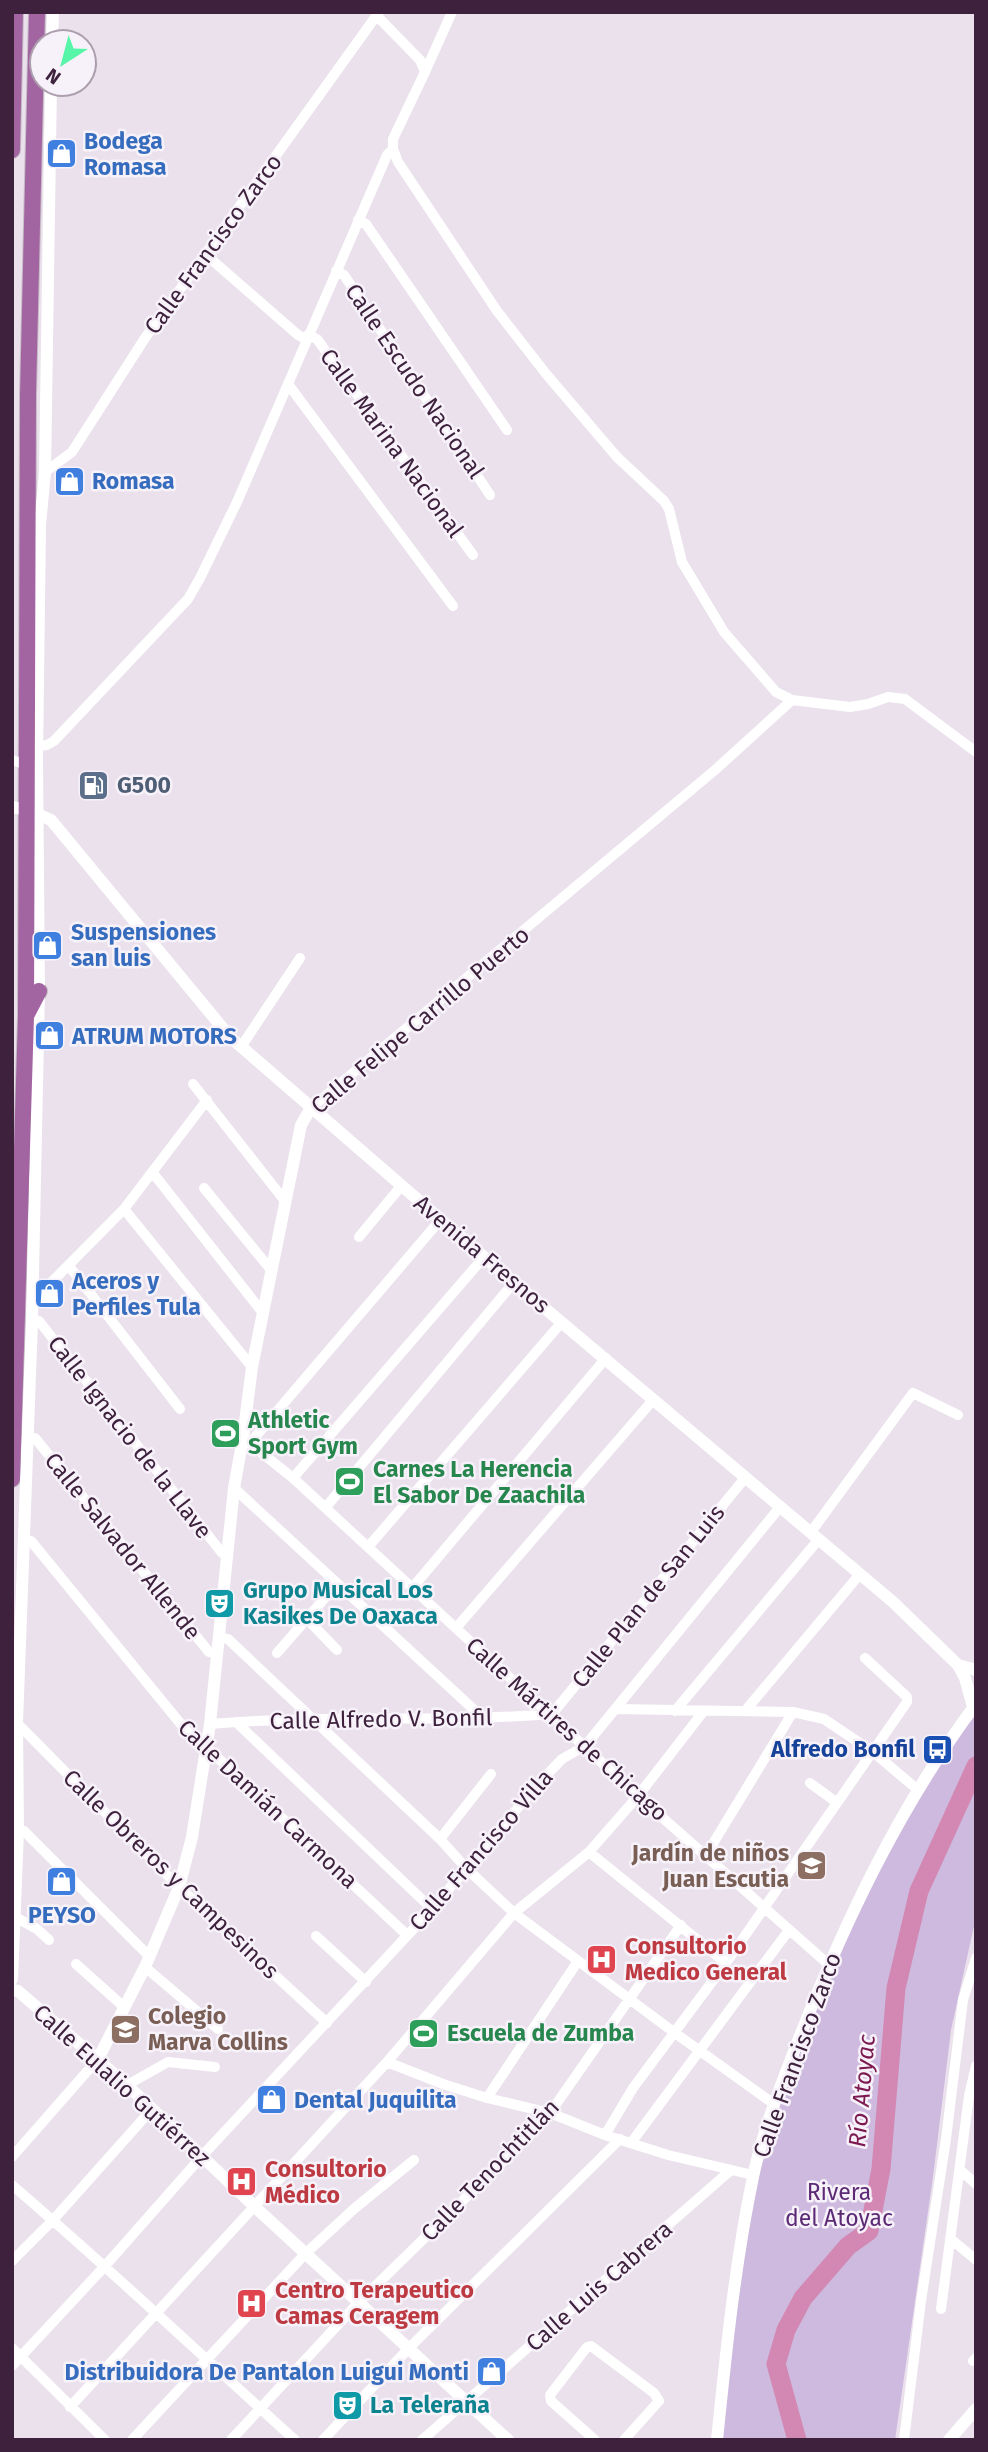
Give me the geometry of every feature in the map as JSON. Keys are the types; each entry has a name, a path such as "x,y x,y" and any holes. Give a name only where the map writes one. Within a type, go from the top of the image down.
{"main road":[{"path":"12,150 15,12"},
{"path":"12,1479 26,1016 26,810 20,763 37,12"},
{"path":"26,1016 39,990"}],"street":[{"path":"452,12 393,139 393,149 398,162 505,322 617,457 664,501 669,509 682,562 724,632 776,692 792,700 850,707 888,697 905,699 976,752"},
{"path":"378,14 420,60 425,72"},
{"name":"Calle Francisco Zarco","path":"46,472 72,452 145,338 378,14"},
{"path":"12,1979 18,1831 17,1723 30,1438 39,990 39,832 26,810 37,746 40,525 46,472 51,98"},
{"path":"37,746 54,741 188,599 237,502 358,220 387,155 393,149"},
{"path":"358,220 366,224 507,430"},
{"name":"Calle Marina Nacional","path":"205,254 298,335 317,339 473,555"},
{"name":"Calle Escudo Nacional","path":"336,271 344,275 490,495"},
{"path":"288,384 453,606"},
{"name":"Calle Felipe Carrillo Puerto","path":"98,2059 147,1961 179,1887 192,1837 207,1748 234,1488 246,1441 252,1367 301,1125 311,1108 715,770 792,700"},
{"name":"Avenida Fresnos","path":"26,810 51,820 230,1037 484,1257 893,1602 958,1665 974,1705"},
{"path":"241,1046 300,958"},
{"path":"193,1084 285,1201"},
{"path":"33,1302 124,1209 207,1100"},
{"path":"153,1173 263,1313"},
{"path":"359,1237 402,1185"},
{"path":"204,1188 271,1270"},
{"path":"124,1209 252,1367"},
{"path":"246,1441 441,1219"},
{"path":"293,1478 484,1257"},
{"path":"69,1266 180,1409"},
{"path":"326,1507 515,1281"},
{"name":"Calle Ignacio de la Llave","path":"32,1321 39,1321 222,1553 228,1554"},
{"path":"368,1547 562,1322"},
{"path":"414,1587 606,1358"},
{"path":"675,1711 815,1536 913,1393 958,1415"},
{"path":"456,1628 653,1400"},
{"name":"Calle Salvador Allende","path":"30,1438 35,1438 209,1652 217,1654"},
{"name":"Calle Mártires de Chicago","path":"246,1441 326,1507 638,1796 828,1964"},
{"name":"Calle Plan de San Luis","path":"552,1714 745,1478"},
{"path":"234,1488 484,1719"},
{"name":"Calle Francisco Villa","path":"16,2362 202,2156 366,1982 562,1759 585,1746 780,1507"},
{"name":"Calle Damián Carmona","path":"25,1541 31,1541 198,1745 207,1748 407,1935"},
{"path":"745,1710 860,1574"},
{"path":"277,1653 337,1584"},
{"path":"307,1619 337,1650"},
{"path":"219,1637 228,1639 440,1839 466,1868 514,1913 774,2104"},
{"path":"605,2135 633,2088 726,1964 907,1702 907,1698 865,1658"},
{"name":"Avenida Fresnos","path":"958,1665 976,1670"},
{"name":"Calle Francisco Zarco","path":"717,2440 730,2328 753,2175 774,2104 828,1964 878,1864 918,1790 974,1705"},
{"path":"617,1709 793,1712 824,1719 873,1752 918,1790"},
{"path":"70,2407 387,2062 514,1913 589,1852 638,1796 703,1712"},
{"path":"706,1855 793,1712"},
{"name":"Calle Alfredo V. Bonfil","path":"210,1724 311,1719 484,1719 552,1714"},
{"path":"236,1722 432,1909"},
{"name":"Calle Obreros y Campesinos","path":"17,1723 179,1887 327,2023"},
{"path":"440,1839 491,1774"},
{"path":"810,1783 836,1802"},
{"path":"18,1831 24,1831 147,1961 218,2029"},
{"path":"589,1852 726,1964"},
{"path":"15,1917 37,1929 49,1940"},
{"name":"Calle Tenochtitlán","path":"231,2440 359,2302 550,2113 681,1925"},
{"path":"323,2440 408,2349 626,2141 700,2051 789,1930"},
{"path":"316,1936 366,1982"},
{"path":"904,2440 963,2000 976,1958"},
{"path":"487,2098 578,1961"},
{"path":"76,1964 124,2007"},
{"name":"Calle Eulalio Gutiérrez","path":"12,1990 18,1991 127,2085 508,2440"},
{"path":"12,2157 98,2059"},
{"path":"127,2085 168,2062 215,2067"},
{"path":"387,2062 487,2098 550,2113 605,2135 668,2155 753,2175"},
{"path":"941,2309 976,2066"},
{"path":"12,2262 152,2109"},
{"path":"132,2440 305,2253 414,2160"},
{"name":"Calle Luis Cabrera","path":"422,2440 436,2436 467,2402 731,2169"},
{"path":"960,2170 976,2183"},
{"path":"12,2185 209,2359 295,2440"},
{"path":"951,2239 976,2260"},
{"path":"595,2440 551,2401 550,2395 587,2347 591,2346 654,2393 659,2401 624,2440"},
{"path":"12,2348 16,2362 105,2440"},
{"path":"949,2440 976,2409"}],"green space":[{"name":"Rivera del Atoyac","path":"976,1704 976,1917 951,2030 895,2440 717,2440 753,2175 828,1964 878,1864"}],"waterway":[{"name":"Río Atoyac","path":"797,2440 776,2364 786,2330 803,2298 848,2246 869,2231 881,2169 896,1988 919,1891 976,1766"}],"place":[{"name":"Bodega Romasa","path":"61,154"},
{"name":"Romasa","path":"69,481"},
{"name":"G500","path":"94,785"},
{"name":"Suspensiones san luis","path":"48,945"},
{"name":"ATRUM MOTORS","path":"49,1036"},
{"name":"Aceros y Perfiles Tula","path":"49,1294"},
{"name":"Athletic Sport Gym","path":"225,1433"},
{"name":"Carnes La Herencia El Sabor De Zaachila","path":"350,1482"},
{"name":"Grupo Musical Los Kasikes De Oaxaca","path":"220,1603"},
{"name":"Alfredo Bonfil","path":"938,1749"},
{"name":"Jardín de niños Juan Escutia","path":"812,1866"},
{"name":"PEYSO","path":"62,1881"},
{"name":"Consultorio Medico General","path":"602,1959"},
{"name":"Colegio Marva Collins","path":"125,2029"},
{"name":"Escuela de Zumba","path":"424,2033"},
{"name":"Dental Juquilita","path":"271,2100"},
{"name":"Consultorio Médico","path":"242,2182"},
{"name":"Centro Terapeutico Camas Ceragem","path":"252,2303"},
{"name":"Distribuidora De Pantalon Luigui Monti","path":"492,2372"},
{"name":"La Teleraña","path":"347,2405"}]}
